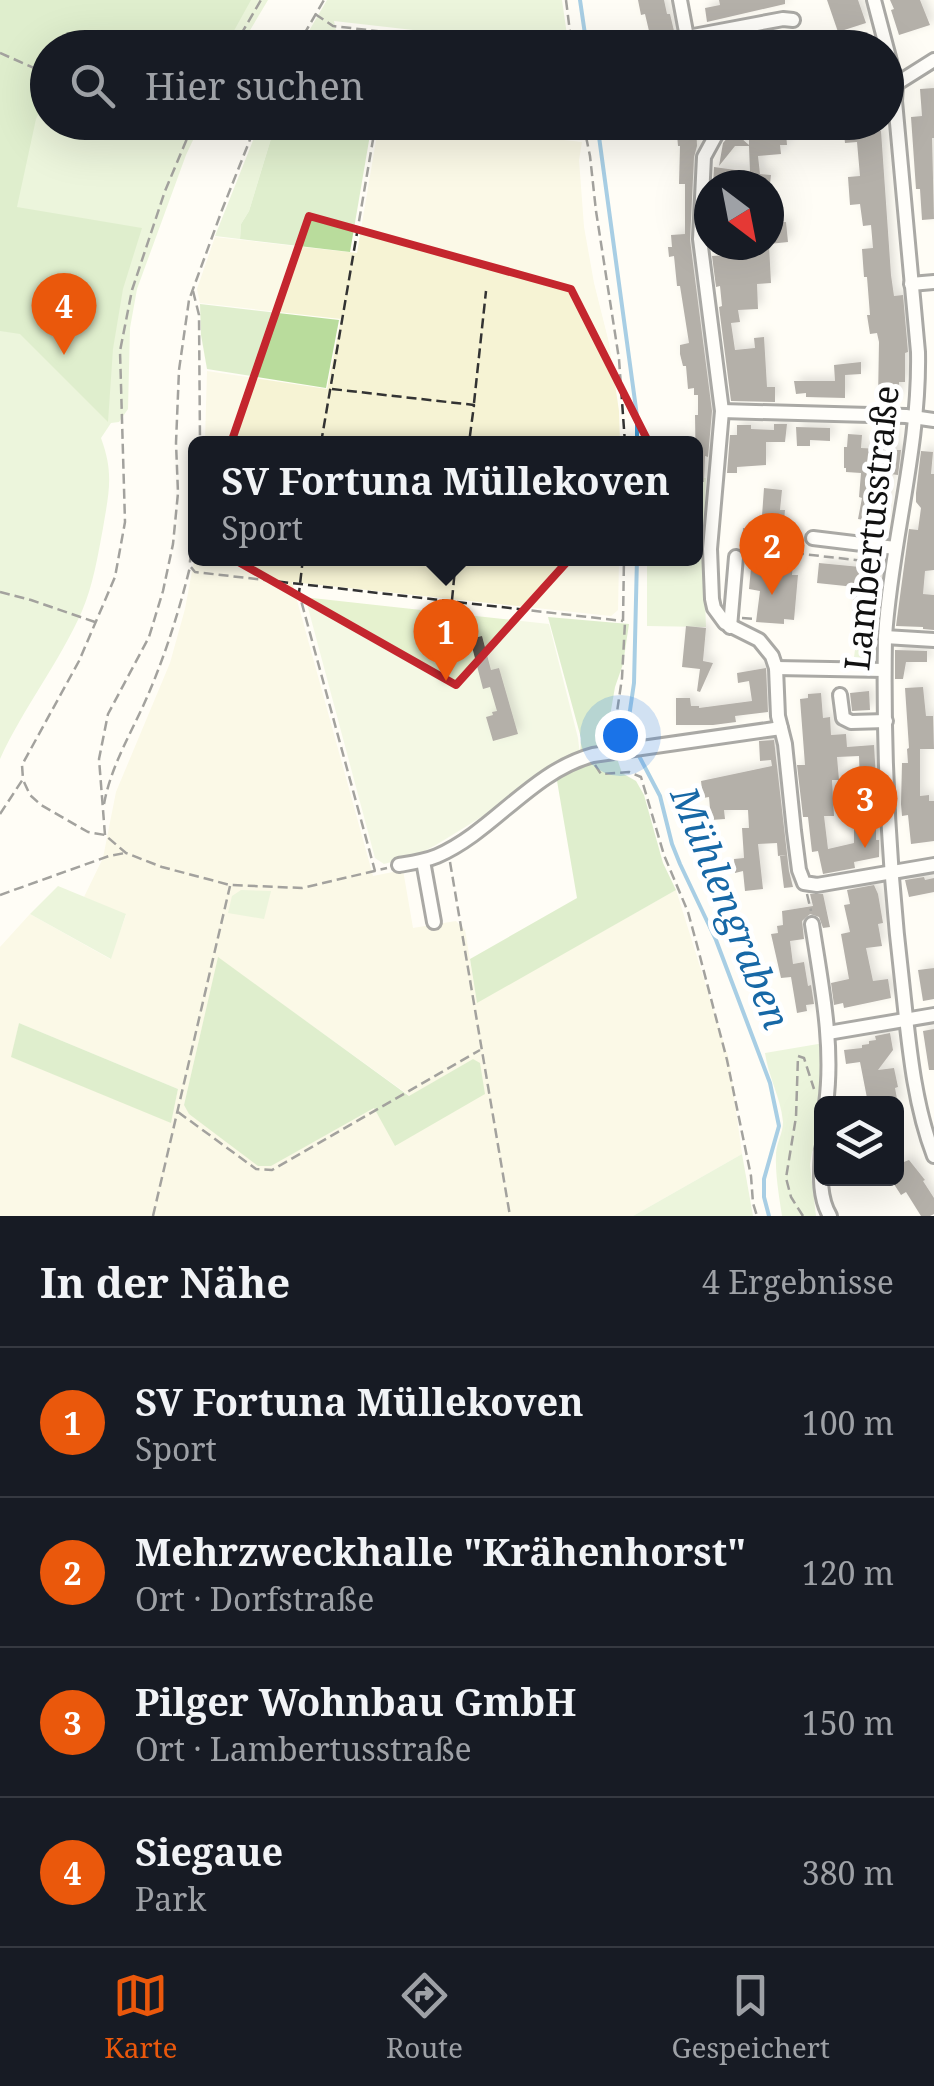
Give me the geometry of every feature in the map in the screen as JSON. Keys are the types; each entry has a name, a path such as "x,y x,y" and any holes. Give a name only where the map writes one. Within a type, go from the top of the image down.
{"street":[{"path":"680,0 686,30"},
{"name":"Lambertusstraße","path":"874,0 880,30"},
{"path":"738,30 793,20"},
{"path":"904,77 934,60"},
{"path":"709,140 704,156 700,239 722,411 710,550 714,608 730,627 759,640 770,652 776,668 799,870 804,883 817,886 934,865"},
{"name":"Lambertusstraße","path":"899,140 919,368 907,485 884,637 890,872 906,1019 921,1113 933,1151"},
{"path":"911,284 934,282"},
{"path":"722,411 934,420"},
{"path":"813,538 895,548"},
{"path":"730,627 736,557"},
{"path":"884,637 934,640"},
{"path":"776,668 884,670"},
{"path":"840,695 843,718 851,722 886,721"},
{"path":"399,866 424,861 448,850 570,762 593,755 781,728"},
{"path":"424,861 434,922"},
{"path":"812,924 830,1054 827,1096"},
{"path":"828,1032 934,1015"},
{"path":"822,1186 827,1214"}],"path":[{"path":"244,30 261,0"},
{"path":"306,30 324,0"},
{"path":"566,0 570,30"},
{"path":"315,14 333,26 372,30"},
{"path":"0,52 30,66"},
{"path":"186,140 132,290 120,351 125,522 115,577 78,661 22,765 23,779 30,795 41,805 88,832 105,835 126,853 162,868 230,885 302,888 399,866"},
{"path":"105,835 99,759 108,714 149,637 173,544 182,340 193,290 250,140"},
{"path":"323,436 373,140"},
{"path":"587,140 619,359 624,436"},
{"path":"193,290 199,315 200,436"},
{"path":"470,436 486,291"},
{"path":"330,389 474,405"},
{"path":"794,552 893,564"},
{"path":"102,813 106,791 168,644 190,566"},
{"path":"190,566 195,572 622,621"},
{"path":"301,566 298,593 375,871"},
{"path":"452,602 455,566"},
{"path":"615,752 625,622 624,566"},
{"path":"0,592 96,622"},
{"path":"593,755 600,774 629,772 641,777 697,945 727,1060 757,1216"},
{"path":"1,811 23,779"},
{"path":"448,850 510,1216"},
{"path":"0,895 126,853"},
{"path":"153,1216 230,885"},
{"path":"807,893 812,924"},
{"path":"178,1112 256,1169 272,1170 481,1050"},
{"path":"803,1216 790,1198 786,1178 796,1117 798,1056 805,1060 816,1092"}],"highlighted area":[{"path":"309,216 571,289 658,461 456,685 198,539"}],"shaded area":[{"path":"376,140 582,142 579,160 584,227 609,343 620,436 205,436 207,371 327,389 341,319 200,303 197,289 215,237 357,253"},
{"path":"193,566 619,566 618,610 611,616 292,582 373,876 403,870 413,928 456,921 465,930 477,1002 676,890 729,1059 742,1154 633,1216 0,1216 0,947 30,914 110,959 126,915 84,897 103,858 116,792 170,663","holes":["218,958 410,1096 473,1059 396,1146 374,1108 270,1166 258,1166 184,1105","19,1023 178,1089 171,1122 12,1057"]}],"green space":[{"path":"0,0 268,0 250,30 30,30 30,140 193,140 137,289 130,328 128,409 101,438 108,462 108,493 89,591 73,630 0,759"},
{"path":"0,0 251,0 234,30 30,30 31,140 17,207 142,228 123,289 113,349 108,422 20,334 0,331"},
{"path":"327,0 562,0 566,30 413,30 334,21 336,30 310,30"},
{"path":"253,140 271,140 249,211 241,224 240,239 215,236"},
{"path":"271,140 369,140 350,252 240,239 241,224 249,211"},
{"path":"200,304 339,320 326,388 207,369"},
{"path":"703,478 706,478 703,550"},
{"path":"703,550 706,627 647,626 647,566 703,566"},
{"path":"312,598 549,624 580,755 552,766 496,808 436,845 384,864 375,858 307,604"},
{"path":"548,617 629,624 609,722 611,741 622,773 636,781 644,795 663,863 676,890 477,1003 470,959 577,898 556,775 580,764 581,738"},
{"path":"859,622 877,623 877,656 868,665 853,664"},
{"path":"58,886 126,914 111,959 30,914"},
{"path":"241,890 271,891 264,919 228,913 232,896"},
{"path":"218,957 409,1096 473,1059 480,1063 485,1094 395,1146 374,1108 271,1166 258,1166 189,1114 184,1105"},
{"path":"19,1023 178,1089 171,1123 11,1057"},
{"path":"824,1043 823,1096 814,1096 814,1149 810,1165 816,1216 782,1216 776,1161 783,1122 765,1053"},
{"path":"742,1154 753,1216 633,1216"}],"building":[{"path":"638,0 664,0 674,30 649,30 645,14 641,15"},
{"path":"719,0 785,0 785,4 707,22 705,8 720,5"},
{"path":"827,0 858,0 866,23 837,30"},
{"path":"890,0 920,0 930,25 904,33 904,30 897,30 891,10 894,9"},
{"path":"934,88 934,219 922,220 911,117 922,116 920,89"},
{"path":"678,140 697,140 690,240 712,411 704,482 703,436 695,436 698,395 694,395 694,388 688,389 686,366 680,354 680,345 689,343 674,256 669,257 668,247 672,247 671,235 685,234 685,184 679,184"},
{"path":"726,140 743,140 749,145 749,140 787,140 787,145 780,145 781,154 758,156 760,170 750,170 749,146 735,146 719,166"},
{"path":"845,140 882,140 891,275 894,296 903,295 908,352 905,382 899,382 899,399 878,399 879,342 877,333 870,334 862,249 873,248 871,225 863,226 860,204 850,205 848,177 860,176 857,142"},
{"path":"713,260 770,260 771,283 757,284 758,309 738,310 740,322 731,323 735,350 755,348 754,338 764,337 767,387 775,387 775,402 731,401 720,286 716,287"},
{"path":"861,362 861,374 845,375 845,398 796,394 794,381 835,381 834,365"},
{"path":"774,424 787,424 785,442 766,442 766,465 737,467 737,473 727,473 730,435 737,435 737,425 774,430"},
{"path":"796,427 830,428 830,441 810,440 810,446 797,446"},
{"path":"881,429 894,430 893,450 901,450 898,475 890,474 883,523 858,519 861,473 846,472 844,468 848,434 862,435 861,448 880,449"},
{"path":"921,451 933,452 934,570 925,571 923,594 934,595 934,630 896,626 909,529 918,530 921,508 916,493"},
{"path":"764,488 782,490 783,531 796,532 792,575 798,575 794,620 784,619 784,624 756,622 760,591 749,589 753,547 742,546 743,528 761,530"},
{"path":"819,563 881,569 876,617 852,614 855,587 817,583"},
{"path":"686,626 706,628 703,661 713,663 700,692 700,669 682,667"},
{"path":"482,636 491,670 499,668 518,734 493,741 486,717 497,711 490,687 483,689 470,639"},
{"path":"895,650 927,651 927,662 906,662 903,679 895,679"},
{"path":"766,668 768,712 735,716 736,722 676,725 676,698 690,698 691,706 699,708 752,701 749,681 738,683 737,673"},
{"path":"923,687 926,716 933,716 934,749 920,749 920,796 929,795 929,801 934,801 934,841 911,844 908,815 902,816 901,804 902,763 908,763 909,748 905,688"},
{"path":"869,691 870,710 852,711 850,693"},
{"path":"821,693 823,718 830,717 831,735 846,734 847,747 874,745 872,829 876,829 879,840 879,857 854,862 855,868 823,874 818,851 812,852 808,817 803,817 797,765 805,765 800,699 808,698 808,694","holes":["859,756 860,785 854,786 854,843 828,849 824,816 834,816 832,780 839,780 837,757"]},
{"path":"774,740 793,887 784,888 780,856 786,855 778,856 777,843 758,844 763,889 745,891 743,871 735,873 734,859 744,858 742,828 749,828 748,810 724,810 725,819 711,820 709,797 703,798 701,781 772,766 771,760 760,761 759,741"},
{"path":"934,878 934,892 909,897 905,880"},
{"path":"874,885 883,923 878,924 882,946 866,948 873,981 888,979 891,998 844,1008 843,1003 834,1005 831,983 849,979 841,934 850,932 844,905 850,904 847,890"},
{"path":"810,894 823,894 830,927 823,928 819,917 810,914 802,921 804,939 790,941 793,964 804,962 814,1004 797,1013 791,977 781,978 771,934 778,933 777,926 783,925 782,911 813,906"},
{"path":"934,968 934,999 923,1001 918,970"},
{"path":"934,1029 934,1070 929,1070 923,1031"},
{"path":"890,1033 893,1050 878,1070 894,1068 896,1096 867,1096 860,1062 846,1064 844,1050 862,1048 876,1040 875,1036"},
{"path":"909,1160 925,1180 934,1198 934,1214 921,1216 906,1192 901,1195 895,1186 904,1186 904,1162"}],"waterway":[{"name":"Mühlengraben","path":"580,0 584,30"},
{"name":"Mühlengraben","path":"599,140 637,436"},
{"name":"Mühlengraben","path":"637,566 634,683 628,724 638,754 660,796 672,844 716,940 770,1083 779,1126 764,1179 769,1216"}],"place":[{"name":"Siegaue","path":"64,355"},
{"name":"Mehrzweckhalle \"Krähenhorst\"","path":"772,595"},
{"name":"SV Fortuna Müllekoven","path":"446,681"},
{"name":"Pilger Wohnbau GmbH","path":"865,848"}]}
